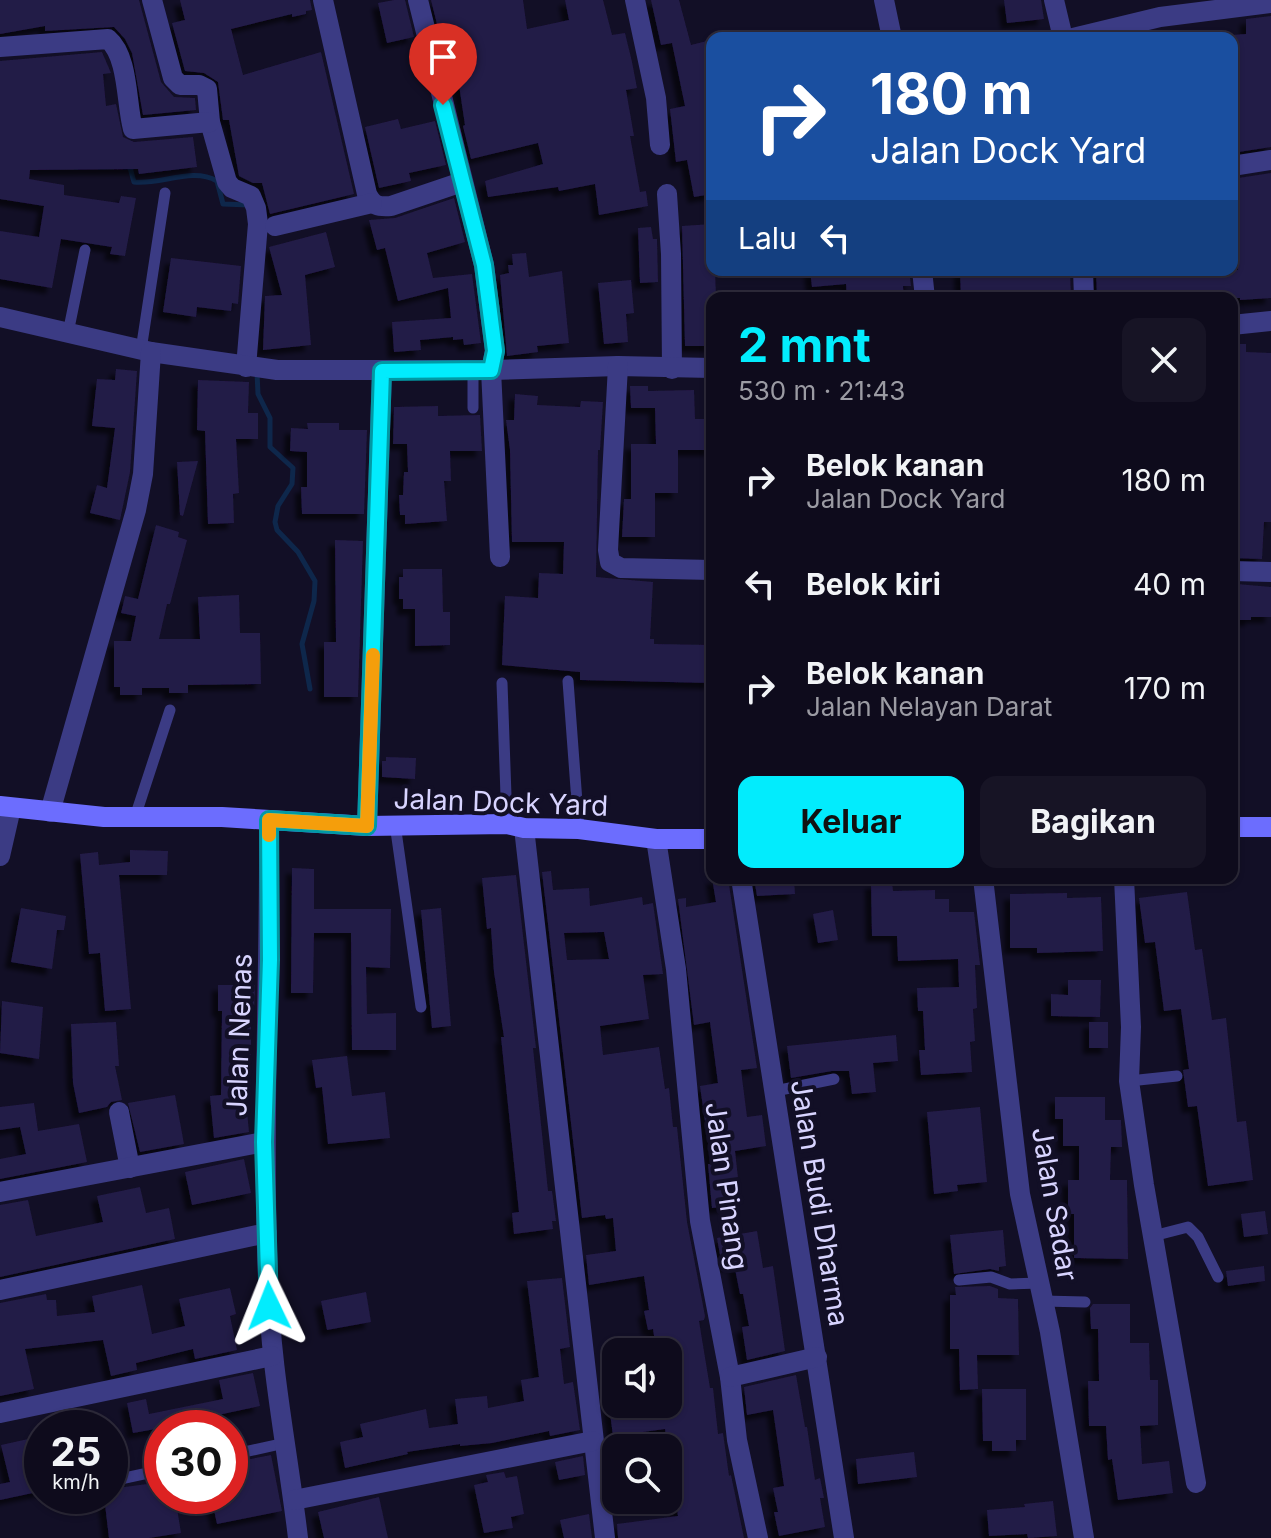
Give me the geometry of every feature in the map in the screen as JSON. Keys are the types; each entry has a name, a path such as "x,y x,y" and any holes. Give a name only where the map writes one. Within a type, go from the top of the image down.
{"street":[{"path":"152,0 176,82 207,89 210,122 229,186 255,204 258,224 248,367"},
{"path":"323,0 367,194 372,203 380,207 391,206 462,182"},
{"path":"418,0 490,296 495,351 482,370 500,557"},
{"path":"635,0 656,98 660,145"},
{"path":"884,0 891,32"},
{"path":"1054,0 1062,32"},
{"path":"1098,32 1160,17 1271,3"},
{"path":"0,47 108,39 116,47 128,89 132,127 140,129 210,122"},
{"path":"1238,165 1271,160"},
{"path":"667,194 672,369"},
{"path":"275,226 372,203"},
{"path":"0,317 146,351 277,370 482,370 618,366 706,368"},
{"path":"1238,324 1271,321"},
{"path":"50,812 136,510 143,474 146,351"},
{"path":"618,366 608,550 610,562 621,568 706,570"},
{"path":"367,826 382,371"},
{"path":"1238,571 1271,572"},
{"path":"0,856 6,807"},
{"name":"Jalan Dock Yard","path":"6,807 135,817 367,826 516,826 579,829 656,839 706,839"},
{"name":"Jalan Nenas","path":"269,820 270,960 264,1142 267,1233 272,1356 298,1538"},
{"path":"516,826 605,1538"},
{"path":"1238,827 1271,827"},
{"name":"Jalan Pinang","path":"656,839 676,969 700,1221 730,1377 737,1440 758,1538"},
{"name":"Jalan Budi Dharma","path":"742,884 844,1538"},
{"name":"Jalan Sadar","path":"984,884 1020,1194 1041,1292 1084,1538"},
{"path":"1124,884 1131,1027 1129,1081 1196,1483"},
{"path":"119,1112 130,1168"},
{"path":"0,1192 264,1142"},
{"path":"0,1290 267,1233"},
{"path":"0,1413 272,1356"},
{"path":"730,1377 817,1357"},
{"path":"294,1500 593,1441"}],"lane":[{"path":"146,351 165,193"},
{"path":"68,333 85,250"},
{"path":"473,408 482,370"},
{"path":"568,681 579,829"},
{"path":"502,683 516,826"},
{"path":"135,817 170,710"},
{"path":"395,824 421,1007"},
{"path":"1129,1081 1177,1076"},
{"path":"775,1091 834,1079"},
{"path":"1153,1236 1188,1227 1193,1230 1218,1277"},
{"path":"959,1280 991,1277 1085,1302"},
{"path":"248,1451 285,1443"}],"building":[{"path":"0,0 139,0 161,82 174,97 195,98 196,110 143,115 132,53 114,27 45,31 45,26 0,34"},
{"path":"180,0 310,0 312,10 306,11 306,14 292,17 292,14 231,29 243,75 321,52 354,194 270,214 262,183 253,183 239,176 229,120 223,120 218,82 204,73 185,71 172,23 185,20"},
{"path":"405,0 414,37 387,43 378,3"},
{"path":"431,0 523,0 527,29 569,20 565,0 603,0 612,35 625,33 632,62 637,88 626,90 634,136 630,136 640,192 646,191 648,206 599,215 595,184 559,191 558,187 488,197 485,181 543,164 538,143 471,159 463,126 459,85 453,85 442,32 439,32"},
{"path":"651,0 679,0 691,45 706,41 706,195 694,197 687,160 676,162 670,109 685,106 672,43 661,45"},
{"path":"1004,0 1041,0 1044,19 1007,23"},
{"path":"1271,16 1271,147 1238,152 1238,35 1246,34 1246,19"},
{"path":"102,52 111,73 103,74 106,106 116,104 123,137 134,142 193,137 197,167 139,174 138,169 30,170 29,179 64,185 64,195 119,203 121,196 136,198 125,256 110,254 112,247 61,239 52,288 0,279 0,231 39,237 44,206 0,199 0,61"},
{"path":"398,119 401,129 435,121 446,165 409,173 411,181 379,188 365,127"},
{"path":"1271,173 1271,298 1240,300 1238,292 1097,292 1096,276 1238,276 1238,178"},
{"path":"454,198 465,242 427,253 433,278 472,274 481,343 464,345 463,339 453,340 453,337 420,340 421,350 394,352 392,322 451,318 448,288 398,301 385,248 377,250 369,220 395,218"},
{"path":"706,224 706,276 715,276 716,292 706,292 706,346 685,346 682,226"},
{"path":"651,227 653,239 657,239 658,282 640,283 638,228"},
{"path":"326,232 335,267 305,275 311,345 263,350 265,296 282,295 269,247"},
{"path":"526,253 529,277 562,271 569,343 537,346 538,352 507,356 500,275 509,273 508,265 513,265 512,254"},
{"path":"171,258 241,266 238,304 232,303 231,311 197,307 196,317 163,312"},
{"path":"811,276 910,276 911,286 903,286 904,292 847,292 846,284 812,287"},
{"path":"960,276 1070,276 1071,292 961,292"},
{"path":"631,280 634,313 626,314 628,342 604,344 598,283"},
{"path":"1238,344 1246,344 1246,352 1271,353 1271,522 1264,522 1262,559 1238,558"},
{"path":"116,369 137,371 130,472 120,520 90,513 97,485 107,488 115,428 92,426 97,379 115,380"},
{"path":"198,380 249,382 248,413 258,413 258,439 236,439 239,493 233,494 234,523 208,524 205,431 197,430"},
{"path":"630,386 648,386 648,391 694,390 695,419 706,419 706,450 678,450 678,493 655,493 655,537 622,537 624,499 631,499 631,444 656,444 655,408 631,408"},
{"path":"515,394 538,396 537,405 580,407 581,401 603,402 598,450 596,577 653,582 650,639 654,639 654,644 706,645 706,683 580,680 580,672 502,665 505,596 538,598 539,573 563,574 564,542 512,542 510,450 506,420 514,420"},
{"path":"438,406 438,416 480,415 482,451 450,451 451,481 444,481 447,521 405,524 405,515 400,515 399,495 403,495 404,472 408,472 407,444 393,444 394,407"},
{"path":"307,423 339,423 339,430 367,430 364,514 302,514 301,487 307,487 307,452 290,451 291,428 308,429"},
{"path":"198,461 183,516 180,515 177,462"},
{"path":"156,525 179,532 178,537 187,540 159,639 200,639 198,597 239,595 240,633 260,633 261,684 188,685 188,693 169,693 169,688 142,688 142,695 120,695 120,687 114,687 114,641 131,641 136,616 121,613 125,596 138,599"},
{"path":"335,540 363,541 358,697 324,697 324,642 336,642"},
{"path":"403,569 442,569 443,612 450,612 450,645 415,646 415,609 403,609 403,599 399,599 399,577 403,577"},
{"path":"1238,584 1271,587 1271,617 1251,617 1251,620 1238,620"},
{"path":"386,757 416,758 415,779 382,777 382,761 386,761"},
{"path":"130,850 168,851 167,875 119,875 131,1009 105,1011 100,953 89,954 80,854 98,852 99,865 130,862"},
{"path":"292,868 314,869 314,909 391,909 390,968 366,967 367,1014 396,1013 396,1050 352,1050 351,933 314,933 313,993 291,993"},
{"path":"551,871 553,890 589,888 590,906 642,897 643,905 653,903 663,974 643,975 649,1019 600,1026 603,1055 659,1047 665,1089 669,1088 673,1127 677,1127 687,1222 705,1316 704,1320 699,1321 710,1388 713,1388 718,1434 723,1433 729,1476 744,1538 618,1538 617,1524 682,1514 682,1434 666,1434 665,1429 613,1434 611,1418 682,1418 682,1338 654,1338 653,1329 648,1330 644,1311 649,1310 644,1276 589,1285 586,1255 616,1251 613,1218 606,1219 605,1215 582,1218 542,872","holes":["604,932 609,959 567,960 564,933"]},
{"path":"516,875 536,1048 533,1048 548,1191 552,1191 556,1221 552,1221 553,1229 514,1234 512,1213 519,1212 501,1037 504,1037 482,878"},
{"path":"713,884 729,884 757,1068 741,1070 747,1117 762,1115 766,1146 735,1151 741,1205 712,1208 708,1164 711,1164 700,1086 718,1083 710,1022 694,1025 678,899 686,898 686,907 716,902"},
{"path":"755,884 794,884 795,894 757,896"},
{"path":"871,884 892,884 893,891 935,890 935,899 949,899 949,912 974,912 980,965 975,965 977,1008 973,1009 975,1041 970,1042 972,1072 921,1075 919,1050 925,1050 923,1011 918,1011 917,988 959,987 958,959 898,961 897,936 872,936"},
{"path":"1187,892 1195,950 1202,949 1212,1020 1226,1018 1237,1122 1246,1121 1253,1180 1208,1186 1197,1106 1188,1107 1183,1070 1189,1069 1181,1009 1164,1011 1155,942 1145,943 1139,898"},
{"path":"1067,893 1067,898 1101,897 1103,951 1037,953 1037,948 1010,948 1010,894"},
{"path":"21,908 66,916 64,930 57,930 52,969 11,962"},
{"path":"441,908 451,1026 432,1028 421,910"},
{"path":"833,910 838,940 818,943 813,914"},
{"path":"1068,980 1101,980 1100,1017 1051,1016 1051,994 1068,995"},
{"path":"218,985 255,985 254,1010 251,1010 251,1071 243,1071 249,1132 214,1138 210,1096 221,1095 222,1011 218,1011"},
{"path":"2,1001 43,1007 39,1059 0,1053"},
{"path":"116,1022 119,1066 115,1066 122,1100 79,1113 73,1083 71,1024"},
{"path":"1089,1022 1108,1022 1108,1048 1089,1048"},
{"path":"896,1035 898,1061 873,1063 876,1092 852,1094 849,1071 791,1078 787,1046"},
{"path":"347,1056 352,1096 385,1092 390,1138 328,1144 322,1087 316,1088 312,1060"},
{"path":"175,1095 184,1144 140,1152 128,1103"},
{"path":"1055,1097 1105,1097 1105,1120 1121,1120 1122,1147 1111,1147 1110,1180 1127,1180 1128,1259 1074,1258 1074,1214 1068,1214 1068,1180 1079,1180 1079,1146 1063,1146 1063,1119 1055,1119"},
{"path":"34,1103 38,1131 79,1124 87,1162 0,1179 0,1159 26,1154 20,1127 0,1130 0,1107"},
{"path":"980,1107 987,1182 957,1185 958,1191 934,1194 927,1112"},
{"path":"244,1159 251,1193 192,1205 185,1172"},
{"path":"140,1187 146,1213 169,1208 175,1239 0,1277 0,1205 28,1200 36,1236 103,1222 97,1196"},
{"path":"1265,1211 1268,1234 1244,1237 1241,1214"},
{"path":"1003,1230 1006,1266 999,1267 999,1271 990,1269 954,1274 950,1235"},
{"path":"757,1231 763,1268 773,1266 785,1351 747,1360 742,1327 749,1326 743,1294 740,1294 734,1264 722,1266 717,1238"},
{"path":"1264,1266 1265,1281 1228,1286 1226,1271"},
{"path":"562,1278 570,1347 560,1349 564,1384 573,1382 580,1430 550,1436 549,1431 492,1443 407,1452 345,1468 340,1442 363,1437 360,1424 426,1409 429,1428 458,1424 455,1399 487,1396 488,1408 524,1401 521,1380 539,1377 527,1281"},
{"path":"142,1285 152,1334 185,1326 179,1299 230,1288 236,1314 230,1316 237,1350 195,1359 193,1349 136,1363 137,1370 111,1376 103,1340 25,1349 34,1389 0,1396 0,1303 46,1294 47,1300 56,1300 57,1316 95,1312 92,1296"},
{"path":"990,1286 998,1289 998,1298 1018,1299 1019,1355 977,1355 978,1389 960,1390 959,1349 950,1349 950,1295 956,1295 955,1287"},
{"path":"366,1292 371,1322 327,1330 321,1301"},
{"path":"1093,1304 1130,1304 1130,1343 1149,1343 1150,1380 1158,1380 1158,1425 1140,1426 1142,1464 1169,1461 1173,1493 1118,1500 1112,1459 1108,1460 1106,1426 1089,1426 1088,1381 1099,1381 1098,1329 1091,1329 1090,1308"},
{"path":"253,1373 260,1406 241,1410 169,1410 223,1399 219,1380"},
{"path":"796,1375 815,1480 820,1478 824,1498 820,1498 825,1527 779,1536 773,1488 784,1486 773,1410 747,1415 744,1387"},
{"path":"982,1389 1026,1389 1026,1440 1016,1440 1016,1451 992,1451 992,1441 983,1441"},
{"path":"146,1399 148,1410 144,1410 144,1431 133,1433 127,1403"},
{"path":"24,1440 24,1495 0,1500 0,1484 10,1482 1,1445"},
{"path":"914,1452 917,1477 858,1484 856,1459"},
{"path":"271,1455 282,1511 217,1524 215,1514 248,1514 248,1459"},
{"path":"583,1456 585,1475 559,1480 555,1462"},
{"path":"504,1472 506,1478 517,1476 524,1514 511,1517 513,1528 484,1533 474,1485 488,1482 486,1475"},
{"path":"144,1484 144,1514 178,1514 181,1533 149,1538 109,1538 106,1514 128,1514 128,1487"},
{"path":"379,1497 388,1538 324,1538 318,1512"},
{"path":"1053,1501 1057,1536 989,1536 987,1510"},
{"path":"589,1514 592,1538 564,1538 560,1520"}],"waterway":[{"path":"129,164 134,182 207,177 217,181 223,204 249,205"},
{"path":"257,373 258,394 270,418 270,447 293,468 292,484 278,506 277,530 298,552 315,581 314,601 302,644 310,689"}],"slow traffic":[{"path":"269,835 269,820 367,826 373,655"}],"route":[{"path":"269,1306 264,1142 270,960 269,820 367,826 382,371 491,370 495,351 484,265 443,105"}]}
